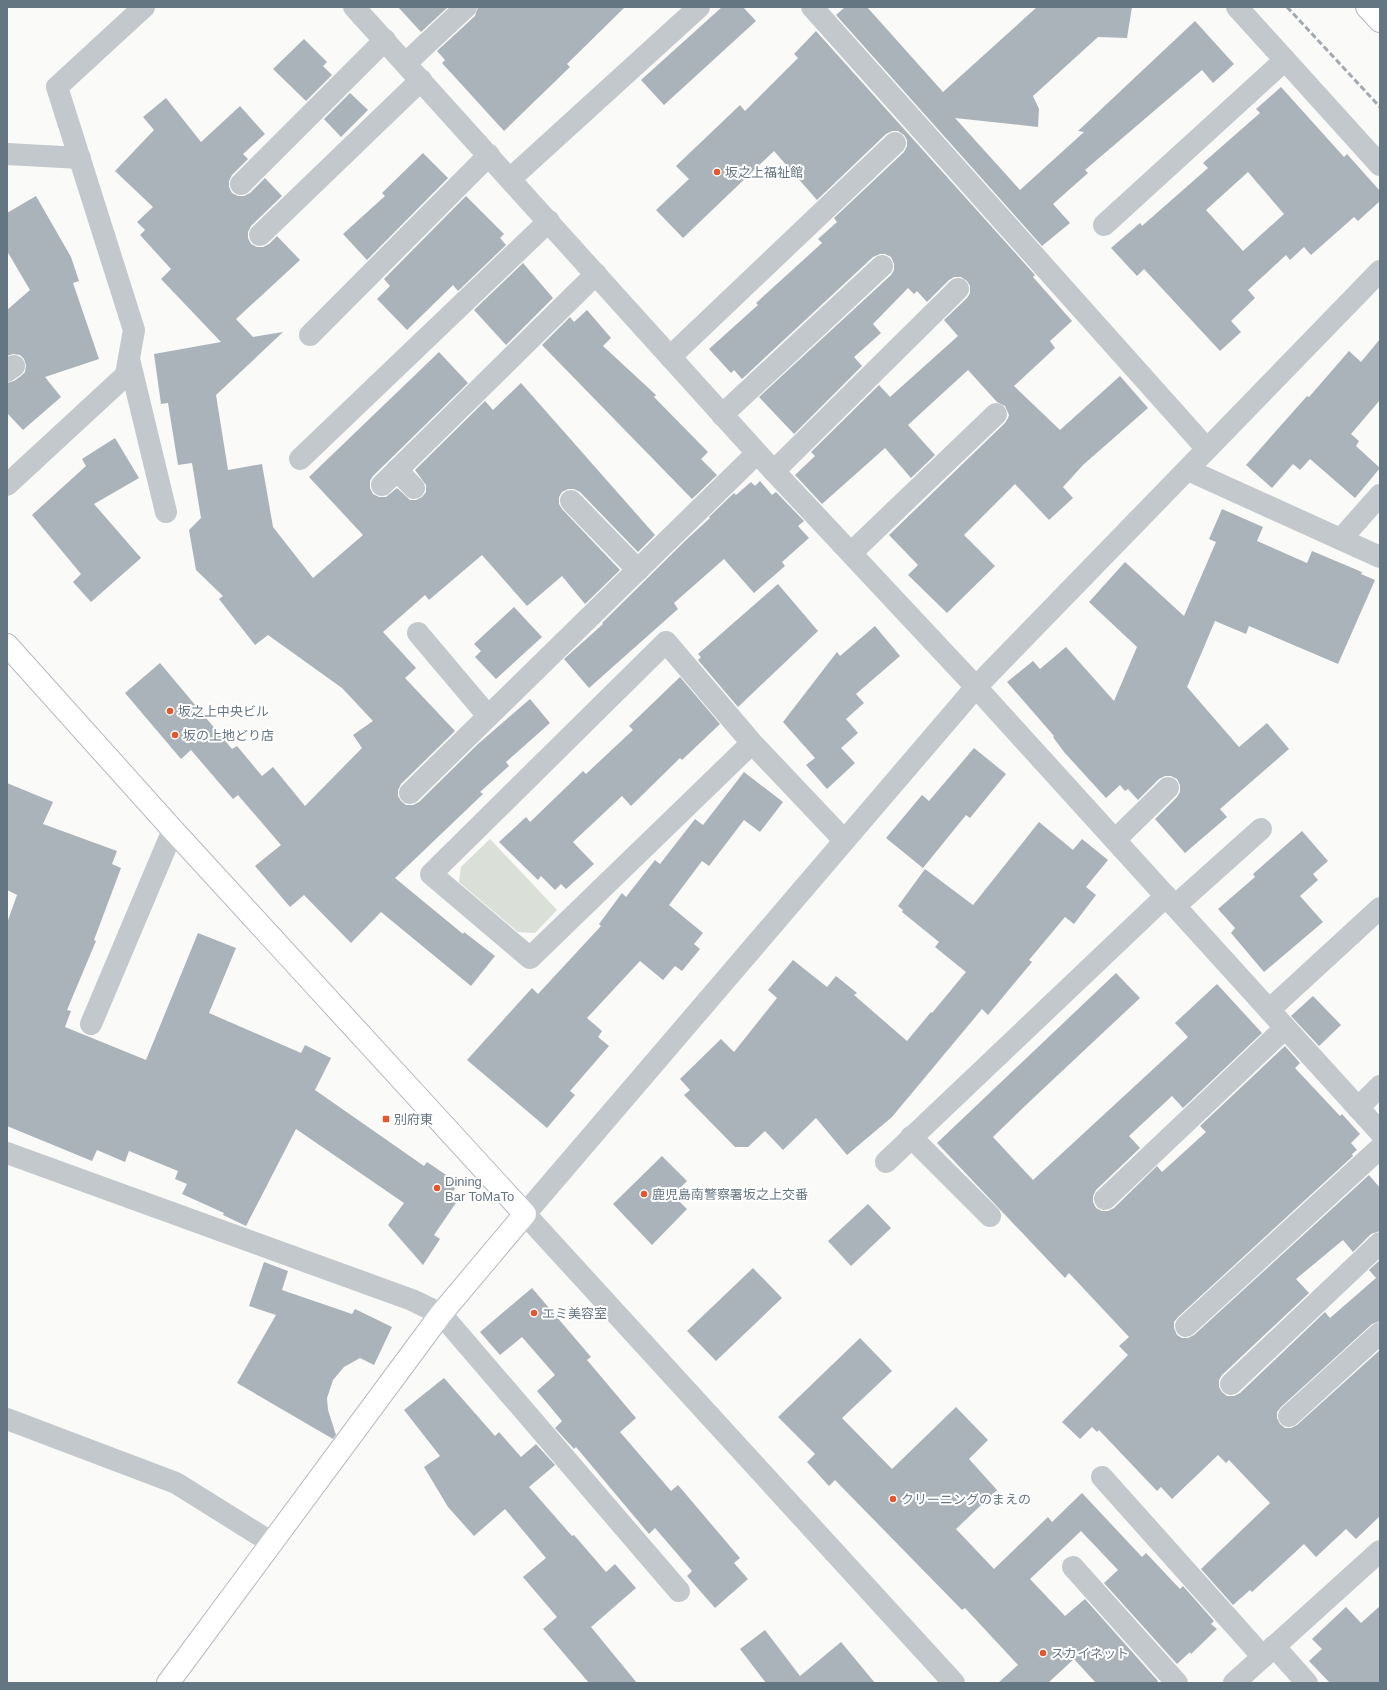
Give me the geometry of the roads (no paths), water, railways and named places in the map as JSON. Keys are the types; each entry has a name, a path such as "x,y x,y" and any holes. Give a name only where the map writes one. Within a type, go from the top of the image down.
{"main road":[{"path":"1368,7 1380,21"},
{"path":"7,645 173,830 524,1214 441,1314 168,1683"}],"street":[{"path":"7,485 126,375 134,330 57,87 144,7"},
{"path":"354,7 757,454 976,687 1380,1132"},
{"path":"406,63 466,7"},
{"path":"510,179 699,7"},
{"path":"812,7 1207,449"},
{"path":"1237,7 1380,165"},
{"path":"241,184 385,40"},
{"path":"1104,225 1285,60"},
{"path":"260,236 421,80"},
{"path":"670,357 895,143"},
{"path":"7,154 80,158"},
{"path":"310,336 489,155"},
{"path":"300,459 548,221"},
{"path":"722,415 882,266"},
{"path":"954,1683 524,1214 976,687 1380,271"},
{"path":"414,488 389,478 596,274"},
{"path":"774,471 958,289"},
{"path":"129,359 166,512"},
{"path":"851,553 996,414"},
{"path":"410,792 757,454"},
{"path":"1188,470 1380,557"},
{"path":"1341,539 1380,495"},
{"path":"571,501 638,570"},
{"path":"418,633 488,716"},
{"path":"752,743 530,958 431,874 666,642 752,743 844,840"},
{"path":"1114,840 1168,788"},
{"path":"886,1162 1170,901 1261,829"},
{"path":"91,1024 173,830"},
{"path":"1269,1010 1380,908"},
{"path":"1105,1199 1285,1028"},
{"path":"1358,1108 1380,1086"},
{"path":"911,1138 990,1216"},
{"path":"1186,1326 1380,1148"},
{"path":"7,1153 412,1300 441,1314 679,1591"},
{"path":"1231,1384 1380,1243"},
{"path":"1289,1416 1380,1333"},
{"path":"7,1419 176,1483 272,1543"},
{"path":"1102,1477 1269,1652 1307,1683"},
{"path":"1234,1683 1380,1551"},
{"path":"1073,1567 1177,1683"}],"railway":[{"path":"1287,7 1380,107"}],"place":[{"name":"坂之上福祉館","path":"717,172"},
{"name":"坂之上中央ビル","path":"170,711"},
{"name":"坂の上地どり店","path":"175,735"},
{"name":"別府東","path":"386,1119"},
{"name":"Dining Bar ToMaTo","path":"437,1188"},
{"name":"鹿児島南警察署坂之上交番","path":"644,1194"},
{"name":"エミ美容室","path":"534,1313"},
{"name":"クリーニングのまえの","path":"893,1499"},
{"name":"スカイネット","path":"1043,1653"}]}
